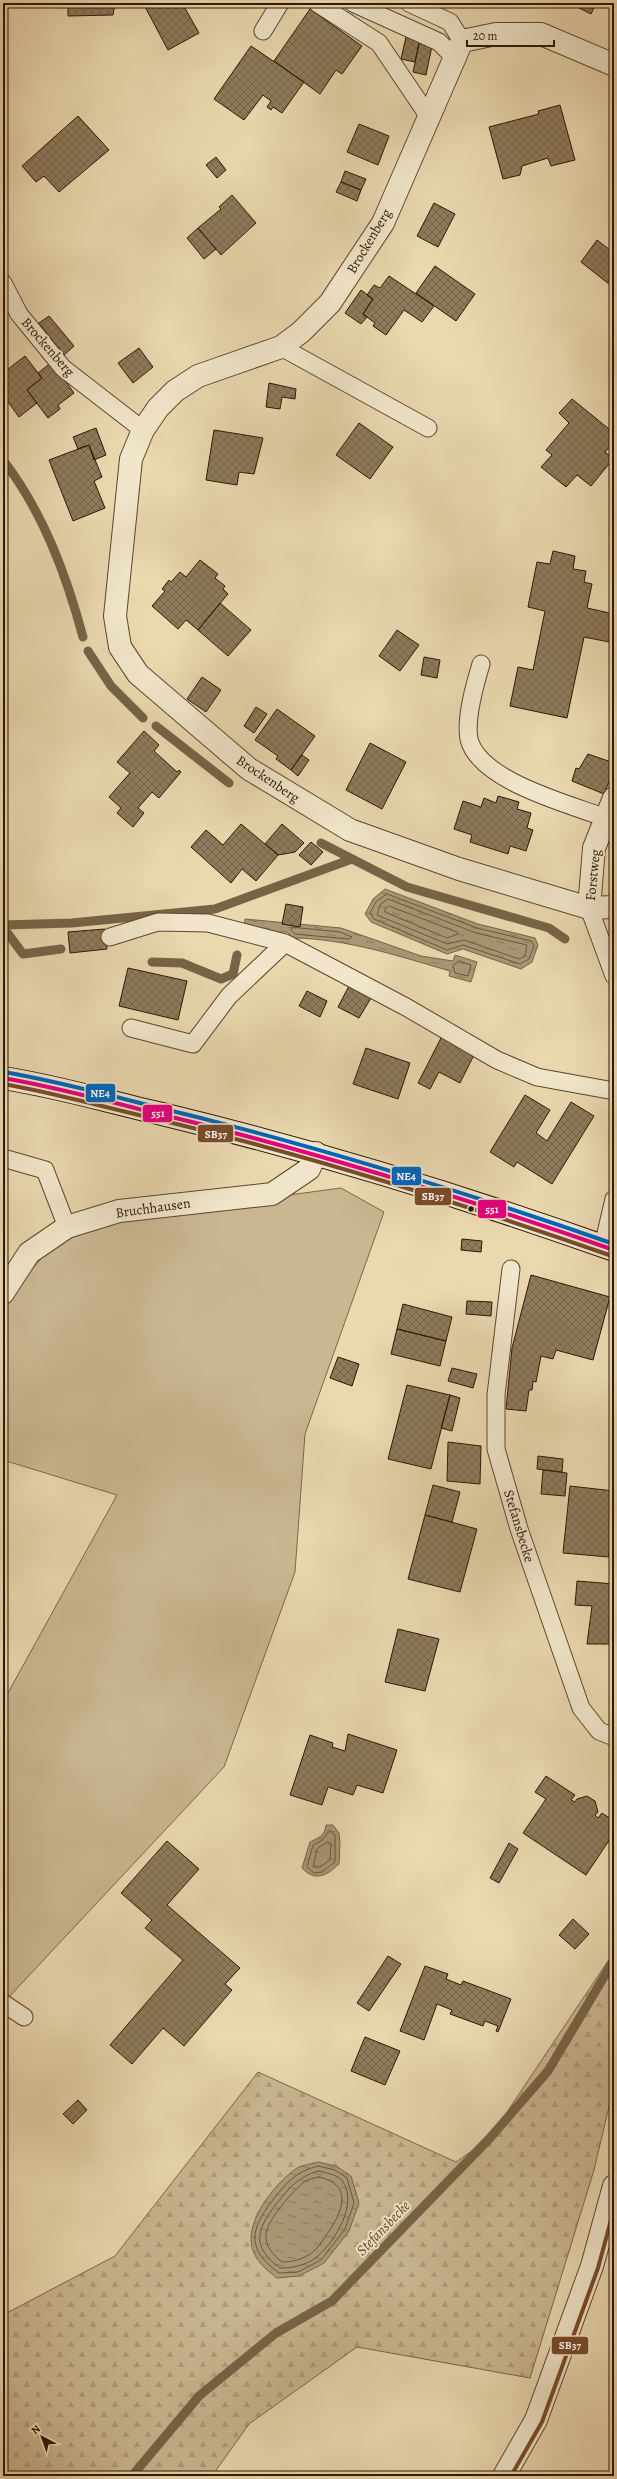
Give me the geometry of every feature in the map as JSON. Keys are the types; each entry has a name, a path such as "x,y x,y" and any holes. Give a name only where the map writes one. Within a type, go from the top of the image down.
{"street":[{"path":"459,50 496,34 541,34 614,65"},
{"name":"Brockenberg","path":"459,50 383,223 330,303 301,332 281,347 198,376 175,391 158,408 143,430 131,459 115,616 120,647 138,674 249,769 350,830 459,869 589,908 614,907"},
{"name":"Forstweg","path":"589,908 594,848 614,798"},
{"path":"3,1078 206,1125 316,1153 504,1211 608,1248"},
{"name":"Bruchhausen","path":"3,1293 29,1253 67,1227 119,1211 272,1194 309,1169 316,1153"},
{"path":"504,2476 536,2420 592,2266 614,2186"}],"lane":[{"path":"263,31 280,3"},
{"path":"317,3 379,43 429,117"},
{"path":"353,3 459,50"},
{"path":"408,3 450,22 459,50"},
{"name":"Brockenberg","path":"3,283 19,314 63,368 143,430"},
{"path":"281,347 428,428"},
{"path":"481,664 471,700 469,738 477,758 508,781 606,818"},
{"path":"589,908 614,976"},
{"path":"110,937 158,922 173,922 208,923 285,942 399,1003 497,1060 537,1077 614,1091"},
{"path":"131,1028 193,1044 229,996 285,942"},
{"path":"3,1158 45,1170 67,1227"},
{"path":"608,1248 614,1199"},
{"name":"Stefansbecke","path":"510,1269 496,1395 496,1449 519,1529 581,1708 600,1731 614,1737"},
{"path":"3,2003 24,2017"}],"green space":[{"path":"341,1188 384,1212 305,1434 295,1572 224,1767 8,1998 3,1994 3,1702 117,1495 3,1460 3,1307 19,1284 53,1245 125,1217"},
{"path":"614,1952 614,2085 594,2170 530,2378 357,2347 249,2424 212,2476 3,2476 3,2315 115,2256 258,2072 456,2162 489,2139"}],"water":[{"path":"385,889 478,924 535,938 538,945 532,962 521,969 463,949 447,954 371,922 365,914 373,899"},
{"path":"245,919 341,928 421,956 453,961 455,955 477,962 471,982 449,976 450,971 373,949 333,941 293,938 287,932 244,932"},
{"path":"326,1825 333,1825 339,1833 339,1864 330,1872 320,1876 311,1875 302,1868 310,1842 323,1834"},
{"path":"318,2162 336,2166 351,2176 359,2203 349,2231 324,2263 299,2276 277,2278 261,2264 254,2253 251,2242 252,2230 256,2218 270,2195 288,2175 299,2167"}],"building":[{"path":"68,3 115,3 113,15 68,16"},
{"path":"143,3 182,3 199,33 168,50"},
{"path":"581,3 596,3 591,14 579,8"},
{"path":"310,9 362,46 342,74 336,70 320,94 274,61"},
{"path":"406,37 420,40 415,62 401,59"},
{"path":"419,43 432,46 426,75 413,72"},
{"path":"251,46 304,82 282,113 273,107 271,110 267,107 271,101 263,95 244,120 214,99"},
{"path":"560,105 575,160 551,166 548,158 522,166 520,175 503,179 489,127 539,114 538,111"},
{"path":"78,116 109,150 59,192 44,176 36,182 22,166"},
{"path":"359,124 389,136 378,165 347,152"},
{"path":"216,157 226,170 217,178 206,165"},
{"path":"345,171 366,179 361,190 341,182"},
{"path":"341,182 361,190 357,201 336,192"},
{"path":"232,195 256,223 221,255 198,228 221,209 219,207"},
{"path":"434,203 455,214 438,247 417,236"},
{"path":"198,228 216,249 204,259 187,238"},
{"path":"597,240 614,253 614,288 581,262"},
{"path":"435,266 475,294 456,321 416,293"},
{"path":"389,276 434,306 422,322 404,310 386,335 373,326 375,323 363,314 373,299 367,295 374,285 380,288"},
{"path":"361,290 373,299 363,314 367,317 361,324 345,313"},
{"path":"49,316 74,346 64,355 39,323"},
{"path":"139,348 153,367 133,383 118,363"},
{"path":"25,356 42,378 27,390 37,403 19,417 3,395 3,373"},
{"path":"52,362 74,393 58,405 60,409 48,418 27,390 42,378 38,373"},
{"path":"269,383 296,389 295,399 282,397 280,409 266,407"},
{"path":"572,399 614,433 614,442 605,452 613,459 591,486 577,475 566,487 541,467 552,455 546,450 569,423 559,413"},
{"path":"359,423 393,447 370,479 336,455"},
{"path":"96,428 106,455 94,460 89,445 78,449 73,437"},
{"path":"214,430 263,438 254,474 239,472 237,485 206,480"},
{"path":"89,445 102,477 94,481 105,508 73,521 49,460"},
{"path":"553,551 575,556 573,569 586,571 584,582 592,584 587,608 614,614 614,643 584,637 567,718 510,706 518,667 533,670 545,611 528,607 537,562 550,564"},
{"path":"200,560 218,574 215,578 225,586 223,589 228,594 198,630 186,620 178,629 152,606 165,591 162,589 169,580 171,582 180,572 186,577"},
{"path":"220,603 251,630 228,656 198,630"},
{"path":"397,630 419,645 400,671 379,656"},
{"path":"424,657 440,660 437,678 421,675"},
{"path":"202,677 221,690 206,712 187,699"},
{"path":"256,707 267,714 254,733 244,726"},
{"path":"277,709 315,736 291,770 276,759 278,756 255,740"},
{"path":"144,731 159,745 154,751 177,772 179,770 181,772 159,798 152,792 138,808 144,813 133,827 117,813 121,808 109,797 130,773 117,762"},
{"path":"370,743 406,762 382,809 346,790"},
{"path":"588,754 614,763 614,770 604,794 572,781 576,768 579,769"},
{"path":"302,755 309,760 298,776 291,770"},
{"path":"498,796 519,802 517,809 531,813 527,828 533,830 526,851 510,846 508,854 470,842 472,835 454,829 463,801 481,807 484,798 496,803"},
{"path":"241,824 278,855 256,881 242,869 231,883 191,847 206,830 223,845"},
{"path":"282,824 304,843 295,852 278,855 265,844"},
{"path":"311,842 323,852 311,865 299,855"},
{"path":"286,904 303,907 300,927 282,924"},
{"path":"105,929 107,949 70,953 68,932"},
{"path":"128,968 187,981 178,1020 119,1006"},
{"path":"349,986 371,998 359,1018 338,1007"},
{"path":"307,991 327,1001 320,1017 299,1006"},
{"path":"442,1036 475,1053 460,1083 439,1072 430,1089 418,1083"},
{"path":"366,1048 410,1063 398,1099 353,1084"},
{"path":"525,1095 550,1110 536,1133 547,1141 571,1102 594,1116 552,1184 517,1162 514,1167 490,1152"},
{"path":"462,1239 482,1241 481,1252 461,1250"},
{"path":"531,1275 610,1297 593,1360 556,1350 553,1359 541,1356 536,1382 533,1381 532,1390 529,1390 526,1411 506,1409 512,1348"},
{"path":"467,1301 492,1302 491,1316 466,1314"},
{"path":"403,1304 452,1317 446,1341 397,1329"},
{"path":"397,1329 446,1341 440,1366 391,1354"},
{"path":"338,1357 359,1364 352,1386 330,1378"},
{"path":"452,1368 477,1374 473,1388 448,1381"},
{"path":"407,1385 450,1395 431,1469 388,1459"},
{"path":"450,1395 460,1398 452,1431 441,1428"},
{"path":"448,1442 481,1446 480,1484 447,1481"},
{"path":"538,1456 563,1459 562,1472 537,1469"},
{"path":"543,1470 567,1473 565,1496 541,1494"},
{"path":"433,1485 460,1492 452,1522 425,1515"},
{"path":"570,1486 614,1491 609,1557 563,1553"},
{"path":"425,1515 477,1529 460,1592 408,1579"},
{"path":"577,1581 614,1584 614,1644 587,1644 592,1606 575,1605"},
{"path":"398,1629 439,1639 425,1691 385,1682"},
{"path":"348,1734 397,1750 383,1793 357,1785 353,1795 328,1787 322,1805 290,1795 310,1735 333,1743 332,1747 345,1751"},
{"path":"546,1776 575,1795 571,1800 575,1802 577,1799 587,1796 595,1801 598,1812 595,1815 598,1818 602,1813 614,1821 614,1833 586,1875 523,1833 546,1799 535,1792"},
{"path":"167,1841 199,1869 167,1905 240,1968 225,1984 232,1990 184,2046 163,2028 132,2064 110,2045 183,1960 145,1928 152,1920 121,1893"},
{"path":"509,1843 518,1849 499,1883 490,1878"},
{"path":"573,1919 589,1934 575,1949 559,1935"},
{"path":"388,1956 401,1964 369,2011 357,2003"},
{"path":"425,1966 448,1974 446,1979 461,1985 463,1981 511,1999 498,2032 496,2031 498,2026 485,2021 483,2026 450,2014 452,2010 437,2004 424,2040 400,2031"},
{"path":"365,2037 400,2051 385,2085 351,2071"},
{"path":"78,2100 87,2110 73,2124 63,2114"}],"waterway":[{"path":"3,460 30,501 52,544 69,590 83,637"},
{"path":"88,651 111,686 143,718"},
{"path":"156,726 229,783"},
{"path":"321,843 407,887 549,928 565,939"},
{"path":"3,925 72,923 215,909 352,859"},
{"path":"3,927 23,954 61,949"},
{"path":"152,962 182,963 221,979 233,974 237,955"},
{"name":"Stefansbecke","path":"132,2476 199,2396 276,2333 332,2301 489,2139 548,2071 614,1960"}],"transit line":[{"name":"NE4","path":"4,1072 91,1091 263,1134 439,1186 614,1244"},
{"name":"551","path":"3,1078 90,1097 262,1140 439,1192 614,1250"},
{"name":"SB37","path":"3,1084 56,1095 202,1130 321,1162 438,1198 612,1256"},
{"name":"SB37","path":"511,2476 542,2422 598,2268 614,2209"}]}
